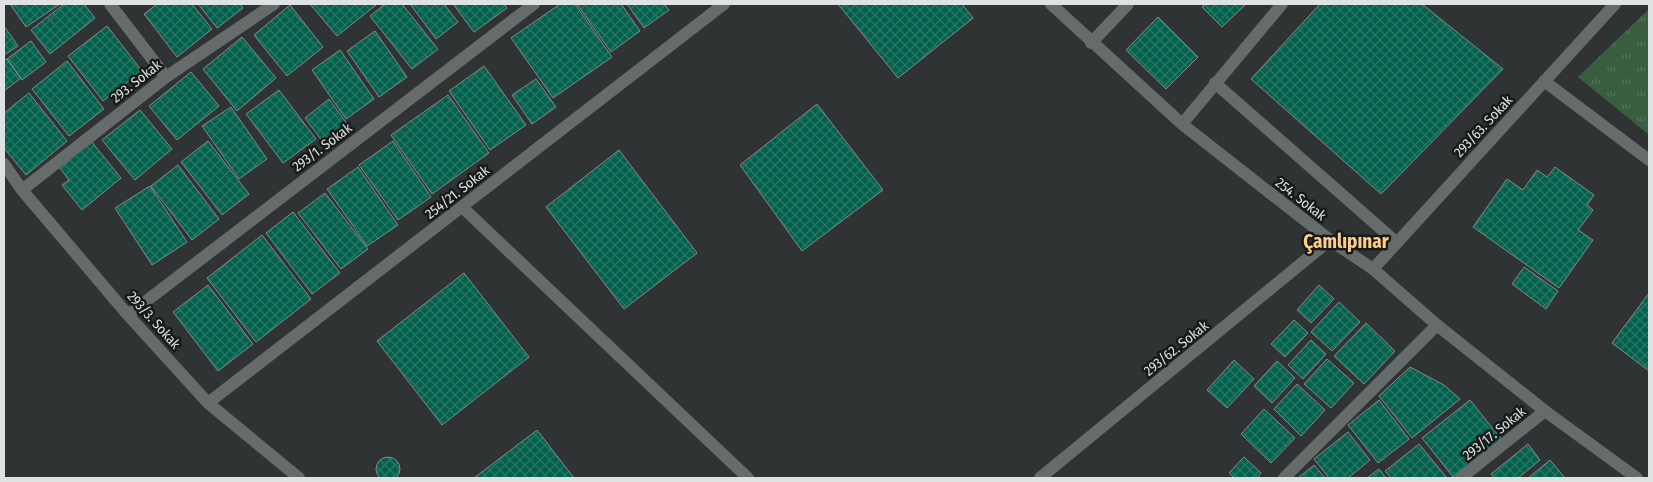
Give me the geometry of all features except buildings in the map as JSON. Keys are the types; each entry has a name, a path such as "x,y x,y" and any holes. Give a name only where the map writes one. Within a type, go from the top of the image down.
{"street":[{"path":"110,4 166,77"},
{"name":"293. Sokak","path":"22,190 166,77 274,4"},
{"name":"293/1. Sokak","path":"128,315 534,4"},
{"name":"254/21. Sokak","path":"208,404 724,4"},
{"name":"254. Sokak","path":"1051,4 1091,43 1182,124 1330,240 1372,269 1436,325 1545,411 1637,478"},
{"path":"1091,43 1128,4"},
{"path":"1182,124 1282,4"},
{"name":"293/63. Sokak","path":"1372,269 1616,4"},
{"path":"1544,82 1649,160"},
{"path":"1215,83 1396,242"},
{"name":"293/3. Sokak","path":"4,164 22,190 128,315 208,404 299,478"},
{"path":"462,207 748,478"},
{"name":"293/62. Sokak","path":"1040,478 1330,240"},
{"path":"1284,478 1436,325"},
{"name":"293/17. Sokak","path":"1461,478 1545,411"}],"green space":[{"path":"1649,9 1649,135 1578,77"}],"district":[{"name":"Çamlıpınar","path":"1346,241"}]}
